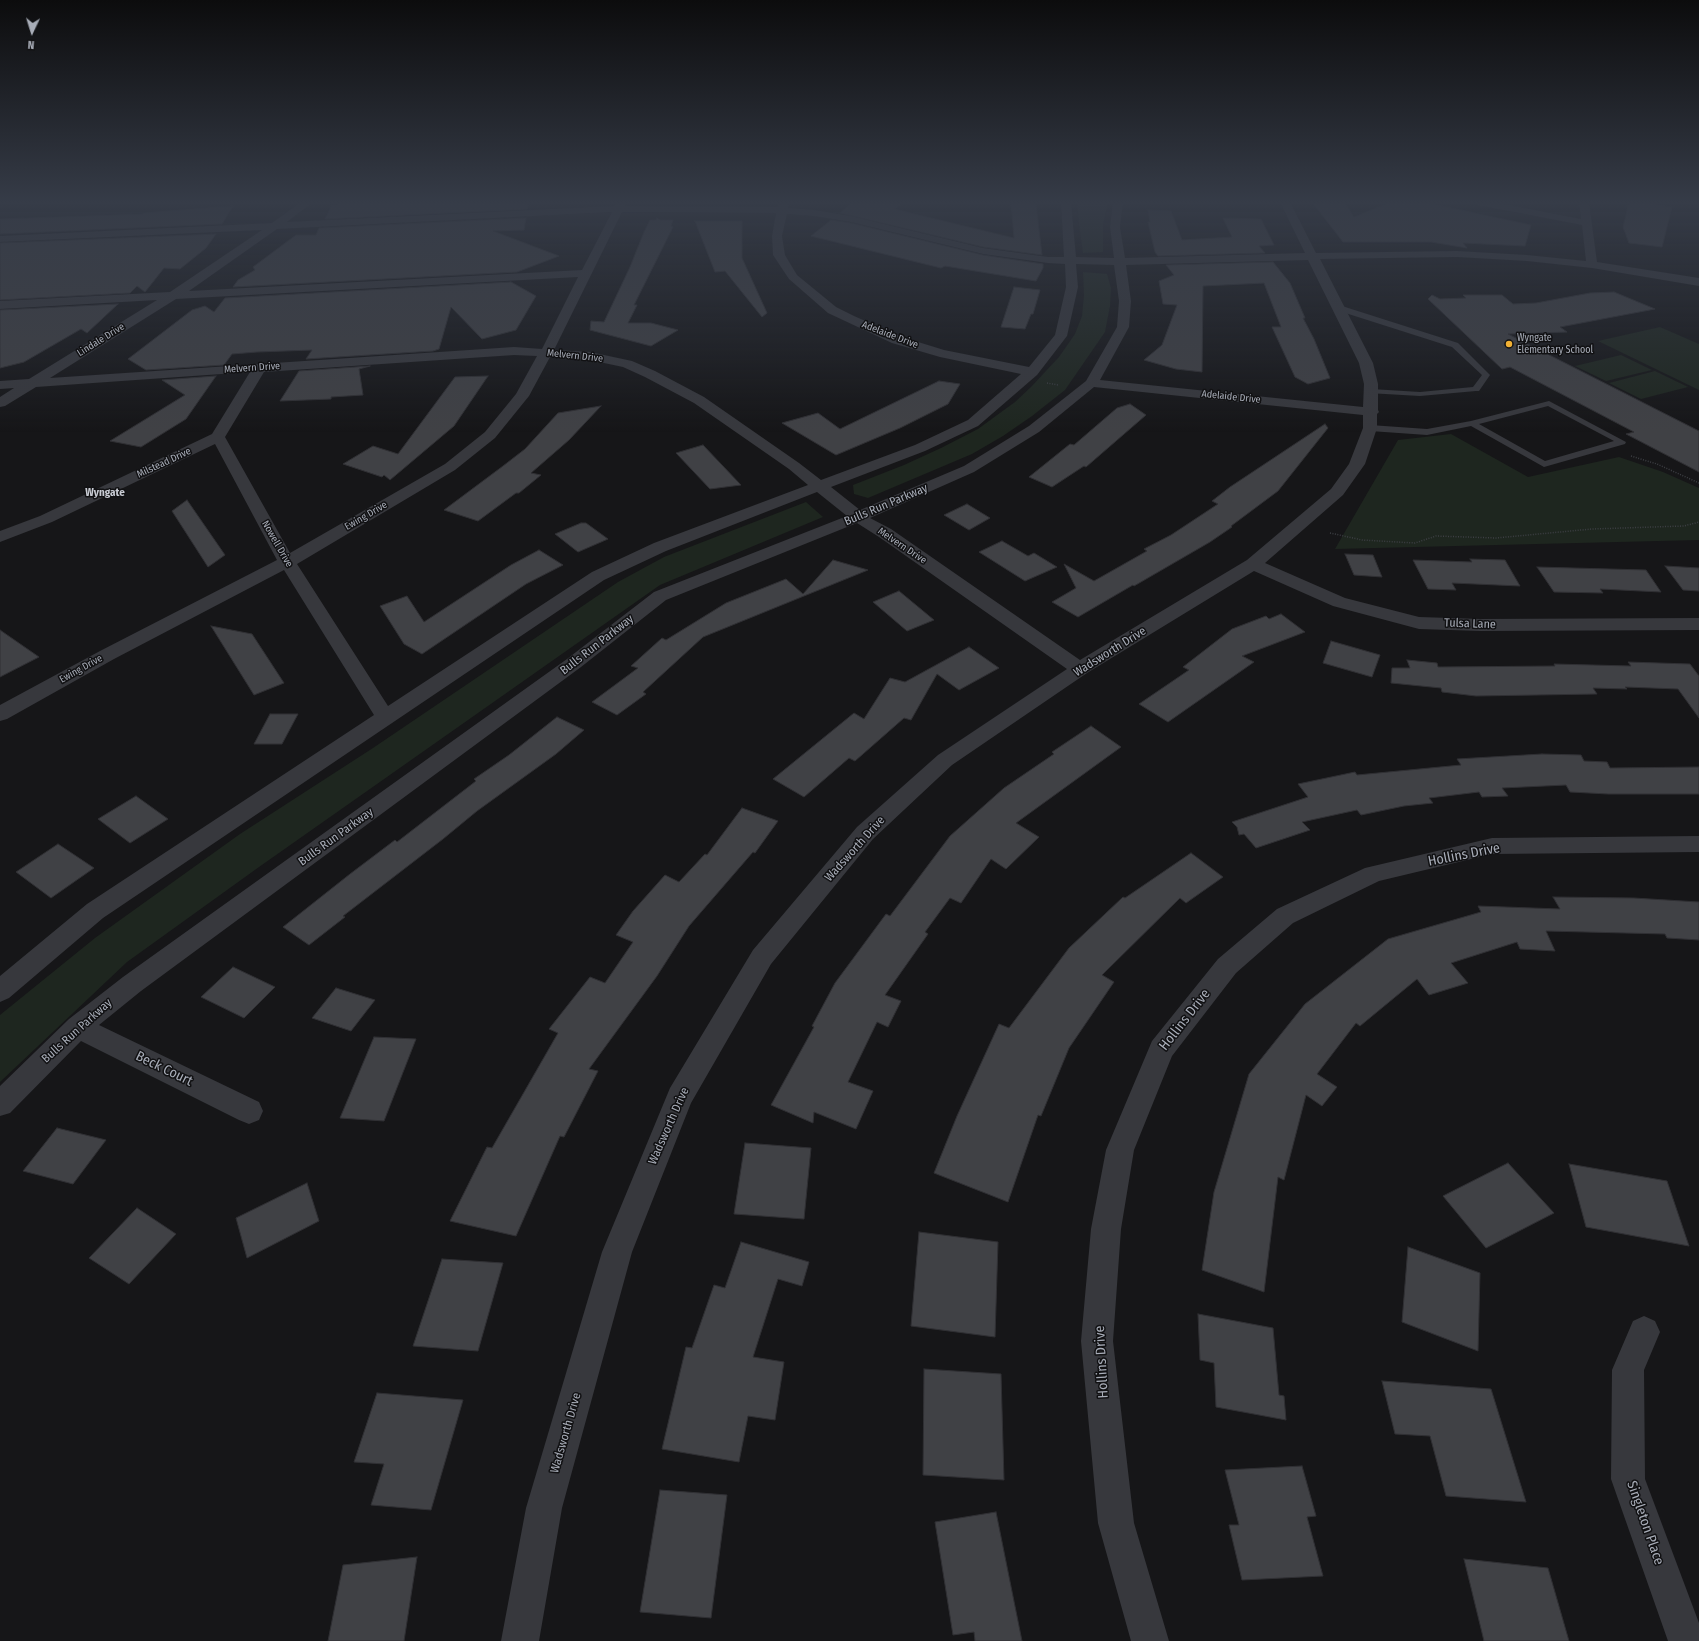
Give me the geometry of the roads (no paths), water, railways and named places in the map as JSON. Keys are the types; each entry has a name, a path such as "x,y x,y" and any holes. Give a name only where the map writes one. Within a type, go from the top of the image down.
{"street":[{"name":"Lindale Drive","path":"0,404 200,279"},
{"path":"0,305 472,279"},
{"name":"Ewing Drive","path":"0,714 107,655 287,562 450,467 485,439 522,396 546,353 583,279"},
{"name":"Adelaide Drive","path":"795,279 832,310 897,340 940,353 1038,378"},
{"path":"0,991 95,911 385,716 598,576 660,547 920,448 973,423 1038,378 1061,336 1068,312 1072,287 1071,279"},
{"name":"Bulls Run Parkway","path":"0,1104 78,1027 132,984 574,663 660,596 858,518 970,469 1034,429 1091,383 1123,327 1125,301 1122,279"},
{"path":"1324,279 1366,363 1371,410"},
{"path":"1677,279 1699,282"},
{"name":"Melvern Drive","path":"0,385 514,352 590,356 626,364 650,374 699,400 794,466 858,518 885,533 1080,669"},
{"path":"218,437 260,368"},
{"name":"Adelaide Drive","path":"1091,383 1371,410"},
{"name":"Wadsworth Drive","path":"520,1641 544,1508 616,1252 680,1098 762,957 865,833 945,760 1080,669 1252,564 1338,492 1357,464 1371,410"},
{"name":"Nowell Drive","path":"218,437 287,562 385,716"},
{"name":"Milstead Drive","path":"0,537 46,519 218,437"},
{"name":"Tulsa Lane","path":"1252,564 1339,602 1419,623 1481,625 1699,624"},
{"name":"Hollins Drive","path":"1150,1641 1116,1523 1097,1342 1106,1229 1120,1150 1161,1049 1228,966 1285,916 1373,874 1492,846 1699,844"},
{"name":"Beck Court","path":"78,1027 249,1111"},
{"name":"Singleton Place","path":"1644,1332 1628,1370 1628,1479 1687,1641"}],"lane":[{"path":"1339,308 1455,345 1486,375 1476,389 1420,394 1371,410"},
{"path":"1371,410 1427,432 1549,402 1622,442 1544,464 1472,422"}],"place":[{"name":"Wyngate Elementary School","path":"1509,344"}],"district":[{"name":"Wyngate","path":"105,493"}]}
